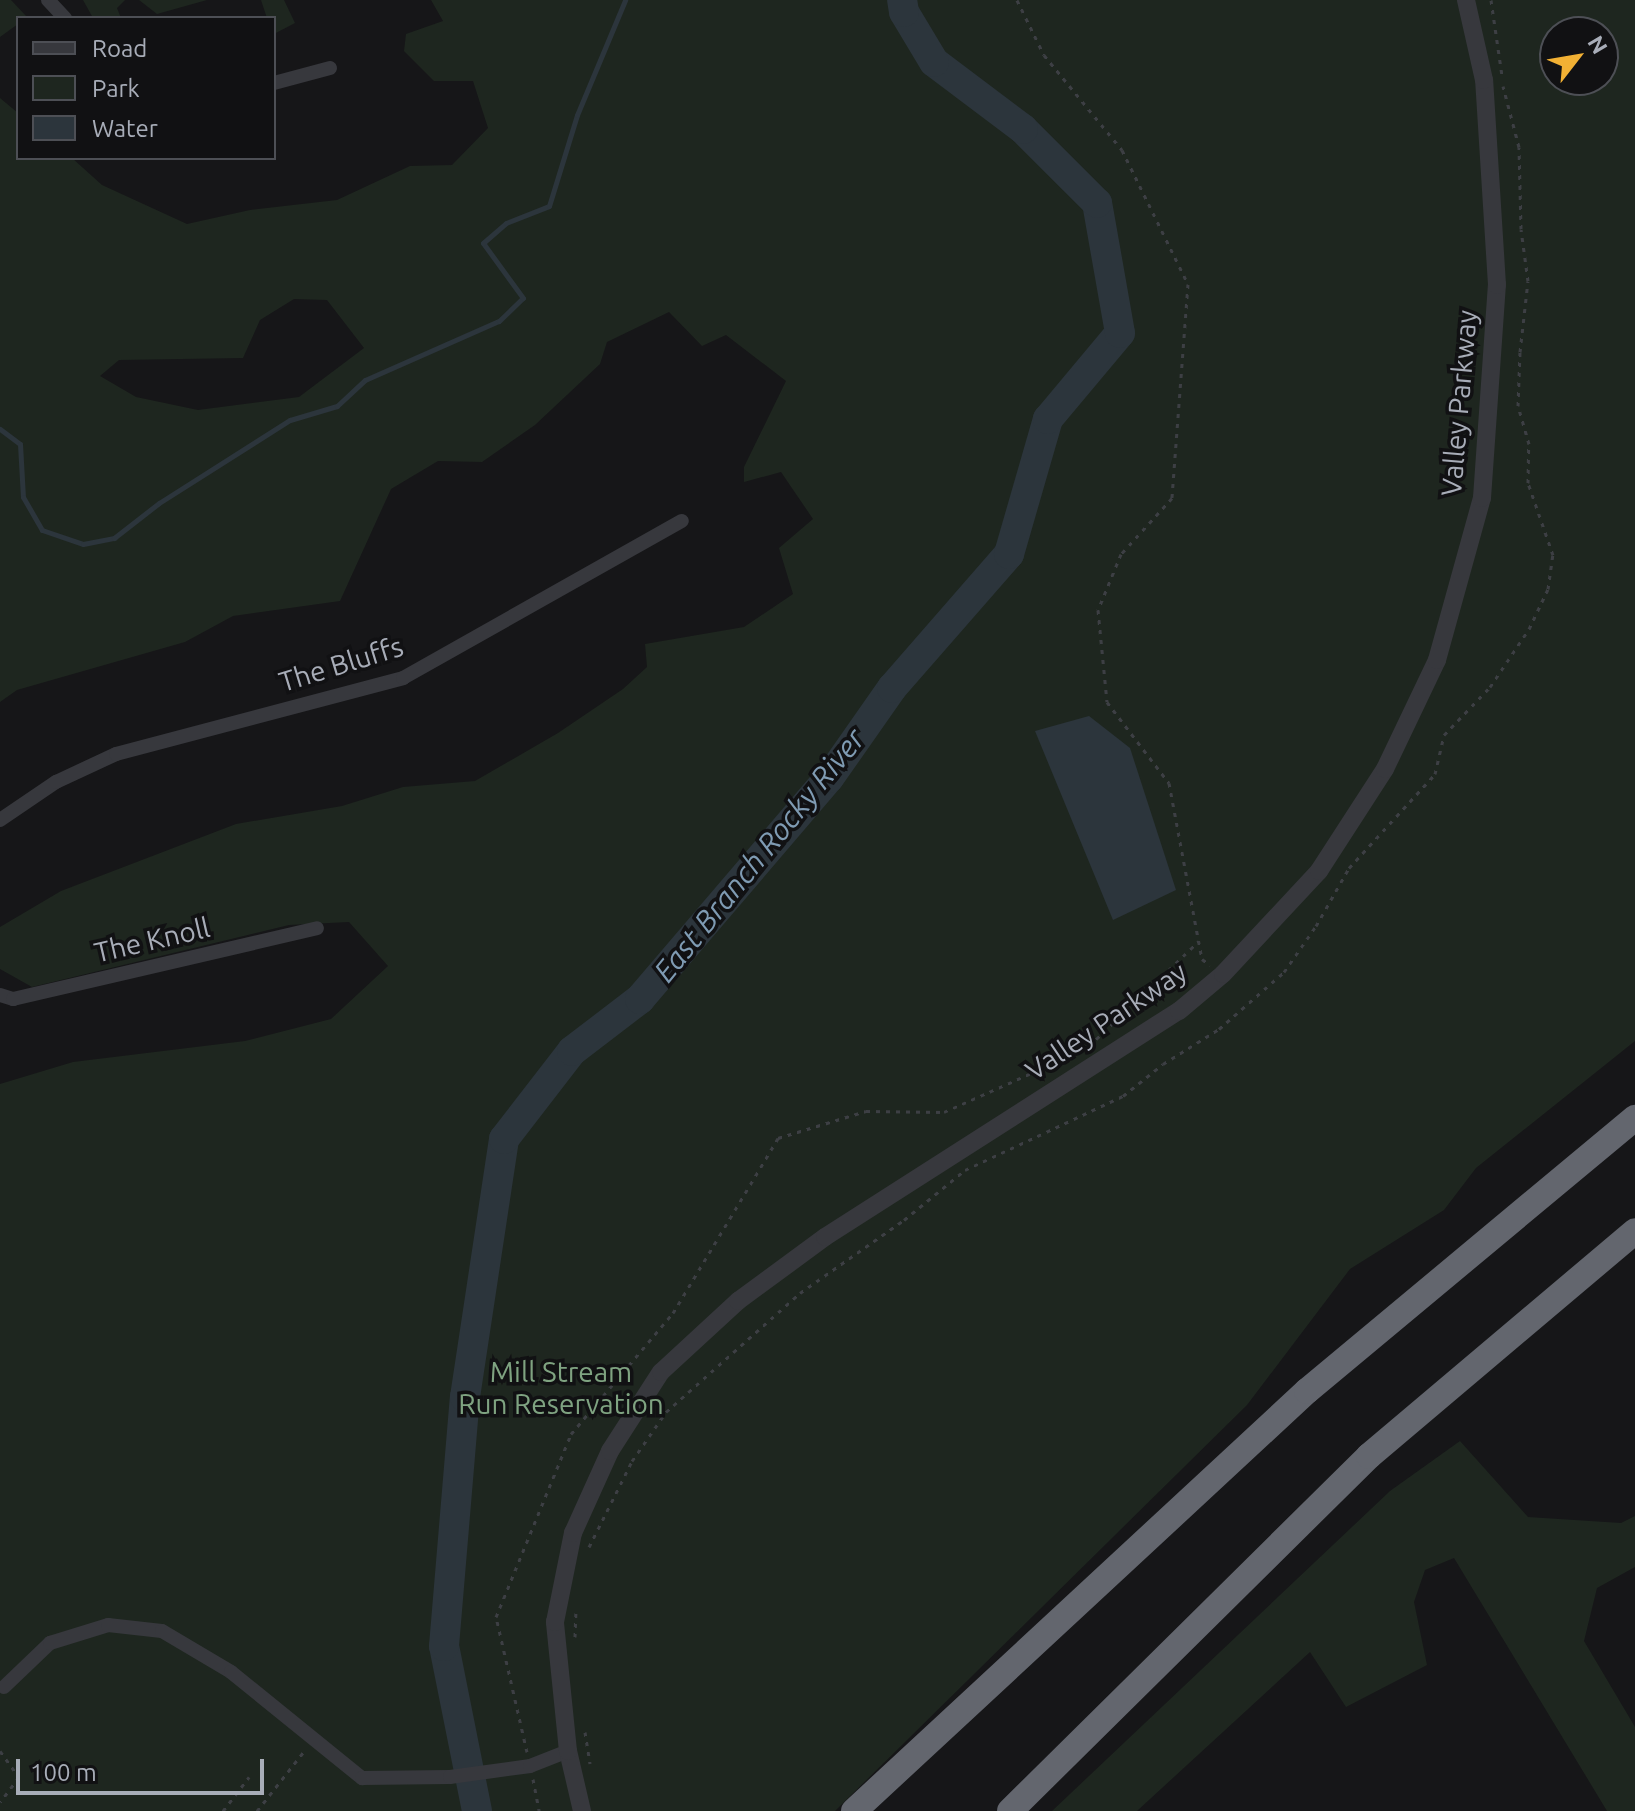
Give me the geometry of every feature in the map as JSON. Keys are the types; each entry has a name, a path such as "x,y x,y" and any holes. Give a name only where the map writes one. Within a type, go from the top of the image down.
{"highway":[{"path":"854,1811 1307,1391 1635,1118"},
{"path":"1010,1811 1369,1456 1635,1231"}],"street":[{"path":"48,0 63,16"},
{"name":"Valley Parkway","path":"582,1811 568,1751 555,1622 573,1533 610,1451 661,1372 738,1301 825,1237 1179,1011 1223,974 1319,871 1385,769 1437,660 1482,498 1497,285 1484,80 1466,0"},
{"path":"276,82 330,68"},
{"name":"The Bluffs","path":"0,820 56,782 116,754 403,678 682,521"},
{"name":"The Knoll","path":"0,995 13,999 317,928"},
{"path":"4,1687 50,1643 108,1625 162,1631 231,1672 312,1741 362,1778 450,1777 530,1766 568,1751"}],"path":[{"path":"1017,0 1044,55 1122,150 1188,284 1172,498 1121,554 1098,610 1107,702 1169,783 1202,959 1223,974"},
{"path":"588,1548 632,1461 666,1412 800,1293 904,1220 965,1170 1123,1096 1163,1064 1219,1029 1284,972 1316,926 1349,868 1435,774 1444,735 1490,687 1536,619 1548,589 1553,555 1528,483 1529,444 1518,406 1528,281 1521,229 1521,159 1508,114 1491,0"},
{"path":"575,1641 576,1611"},
{"path":"583,1721 592,1776"},
{"path":"257,1811 312,1741"},
{"path":"0,1751 19,1777 0,1802"},
{"path":"530,1766 539,1811"},
{"path":"223,1811 249,1777"}],"green space":[{"path":"0,0 11,0 26,16 16,16 16,25 0,37"},
{"path":"83,0 125,0 117,8 120,16 92,16"},
{"path":"139,0 207,0 157,14"},
{"path":"261,0 284,0 295,23 276,33 276,16 266,16"},
{"name":"Mill Stream Run Reservation","path":"431,0 1635,0 1635,1041 1476,1168 1444,1210 1350,1269 1247,1405 835,1811 0,1811 0,1084 73,1062 245,1041 331,1019 388,966 349,922 289,925 32,987 0,969 0,927 61,891 236,824 342,806 403,787 475,781 558,733 623,689 647,667 645,644 744,627 793,594 779,548 813,519 781,472 744,482 744,467 786,381 726,335 702,346 669,312 607,342 600,364 535,425 482,462 438,461 391,489 340,601 233,616 185,642 17,690 0,702 0,98 16,111 16,160 74,160 102,185 187,224 250,210 337,200 410,166 452,165 488,128 473,81 434,81 404,51 406,34 443,21","holes":["294,299 327,300 364,348 299,397 198,410 136,397 100,376 119,360 243,358 260,320"]},
{"path":"1460,1441 1528,1517 1621,1523 1635,1516 1635,1567 1597,1588 1584,1641 1635,1727 1635,1811 1607,1811 1454,1558 1425,1570 1414,1602 1427,1665 1346,1707 1310,1652 1137,1811 1052,1811 1390,1491"}],"water":[{"path":"1089,716 1130,748 1176,890 1113,920 1035,731"}],"waterway":[{"path":"0,429 20,444 23,497 42,530 83,544 114,538 159,503 290,420 337,406 365,380 499,321 523,298 483,243 506,223 549,206 577,115 625,0"},
{"name":"East Branch Rocky River","path":"477,1811 444,1646 465,1397 504,1139 572,1051 640,999 829,778 892,688 1009,554 1048,419 1120,333 1097,203 1023,129 934,62 904,12 902,0"}]}
